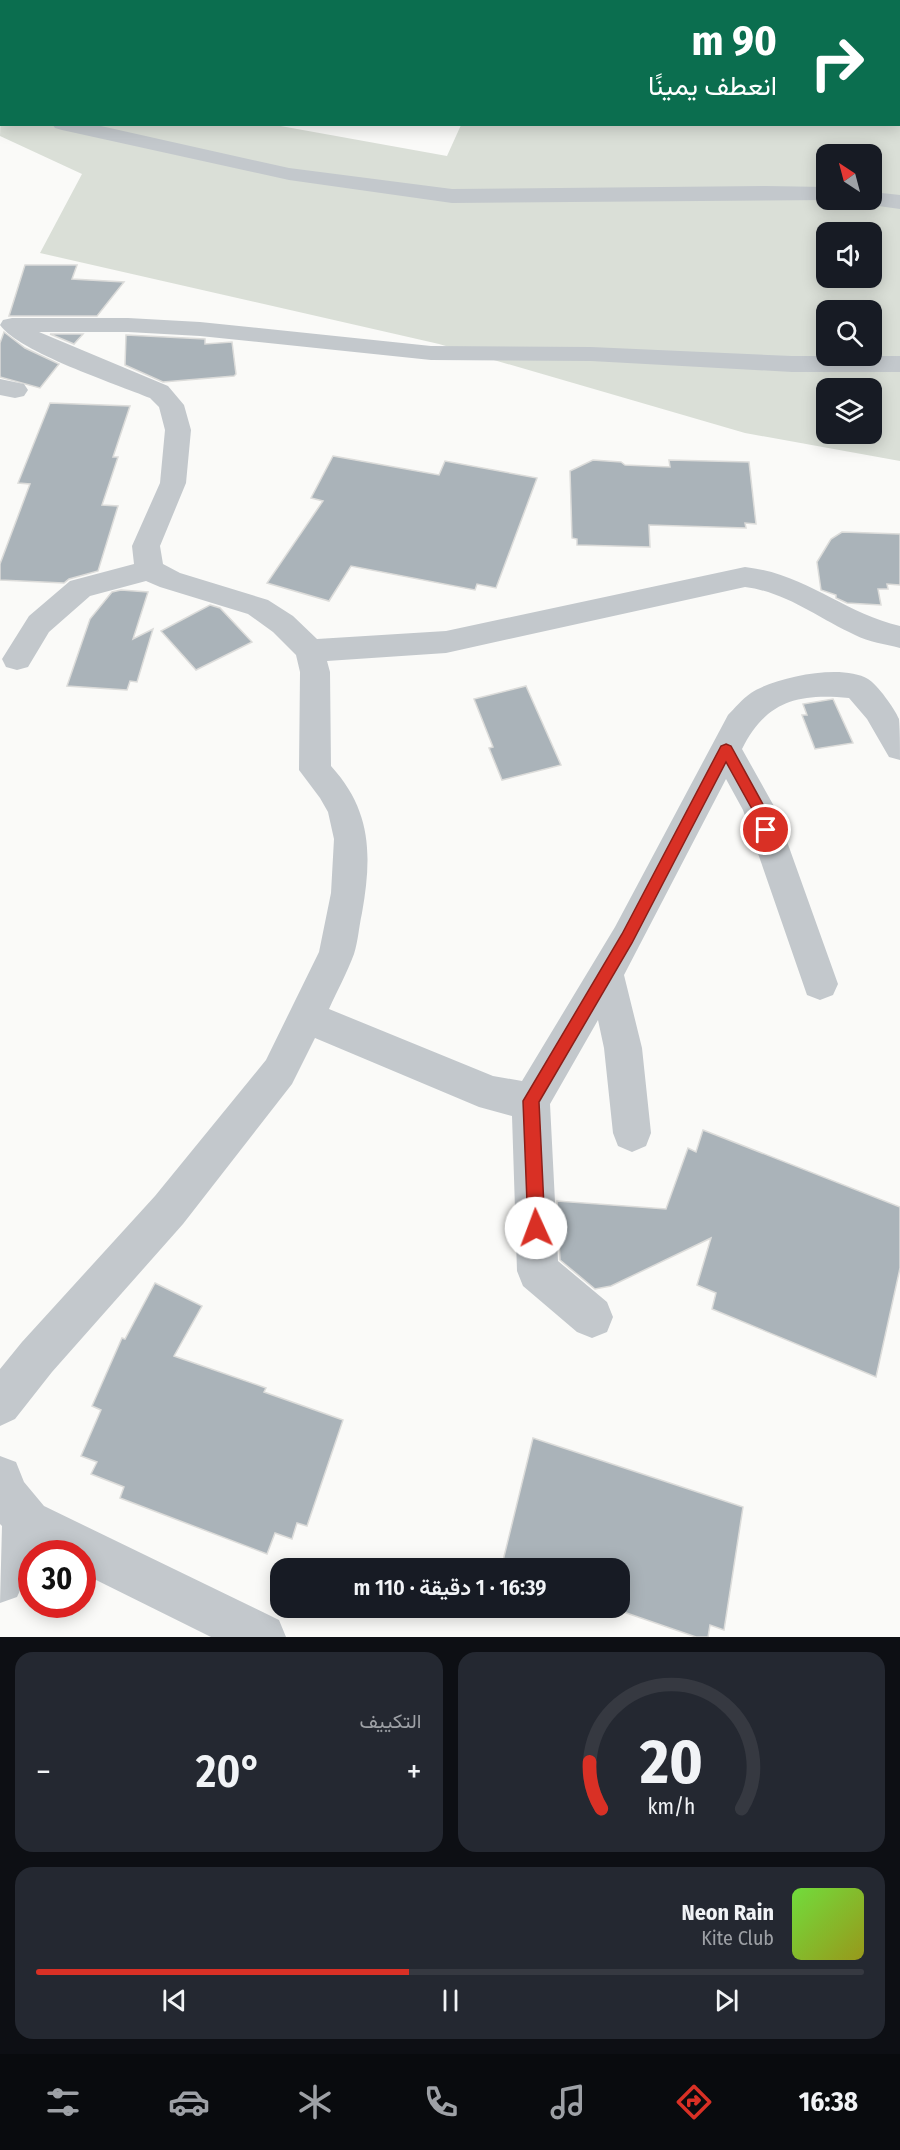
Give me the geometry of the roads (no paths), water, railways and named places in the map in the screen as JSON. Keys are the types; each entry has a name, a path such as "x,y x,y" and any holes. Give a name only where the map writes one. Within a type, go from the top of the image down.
{"street":[{"path":"71,126 289,174 433,194 539,197 766,192 816,194"},
{"path":"882,200 900,202"},
{"path":"7,324 128,325 200,329 431,353 591,354 792,364 900,364"},
{"path":"7,324 51,348 159,392 171,405 178,430 173,483 146,546 149,570"},
{"path":"0,1404 37,1357 169,1210 279,1072 337,952 348,892 351,838 344,812 332,789 315,770 315,672 310,651 278,620 258,607 170,580 149,570 80,588 39,624 17,659"},
{"path":"310,651 446,642 745,578 763,578 783,584 866,629 900,637"},
{"path":"592,1317 538,1271 531,1101 606,974 739,724 762,701 793,688 829,684 858,687 878,711 900,748"},
{"path":"726,749 759,808 820,984"},
{"path":"606,974 623,1048 632,1133"},
{"path":"307,1017 492,1094 531,1101"},
{"path":"0,1478 8,1498 28,1522 262,1637"},
{"path":"0,1580 28,1522"}]}
